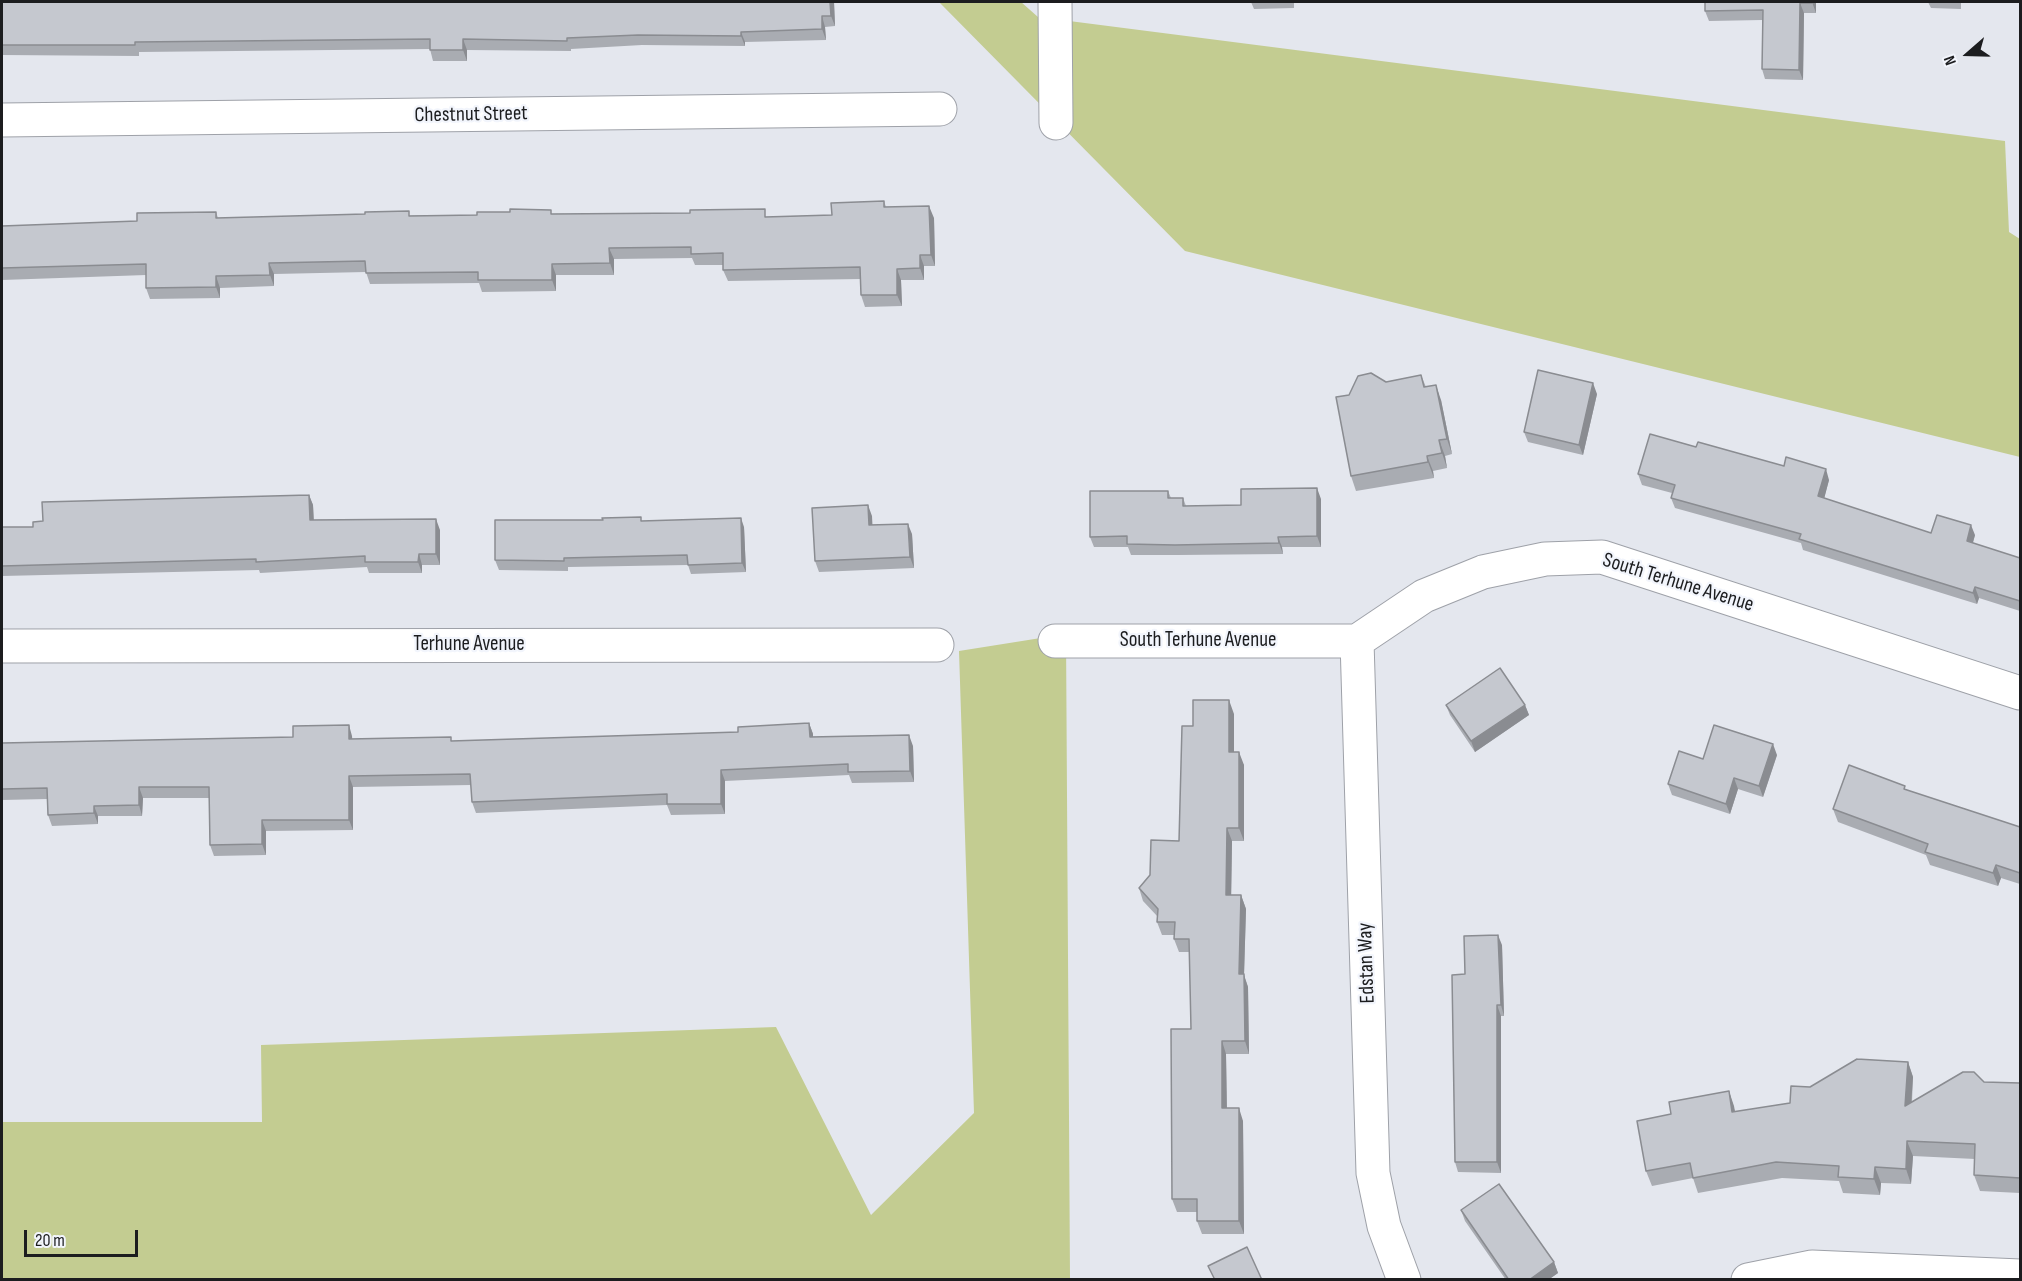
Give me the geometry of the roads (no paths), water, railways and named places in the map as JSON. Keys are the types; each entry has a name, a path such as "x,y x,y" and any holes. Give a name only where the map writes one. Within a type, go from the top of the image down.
{"street":[{"path":"1055,2 1056,123"},
{"name":"Chestnut Street","path":"2,120 940,109"},
{"name":"South Terhune Avenue","path":"1054,641 1357,641 1424,596 1483,572 1545,559 1602,557 2020,693"},
{"name":"Edstan Way","path":"1357,641 1373,1173 1384,1226 1404,1280"},
{"name":"Terhune Avenue","path":"2,646 937,645"},
{"path":"1748,1280 1812,1267 2020,1276"}]}
